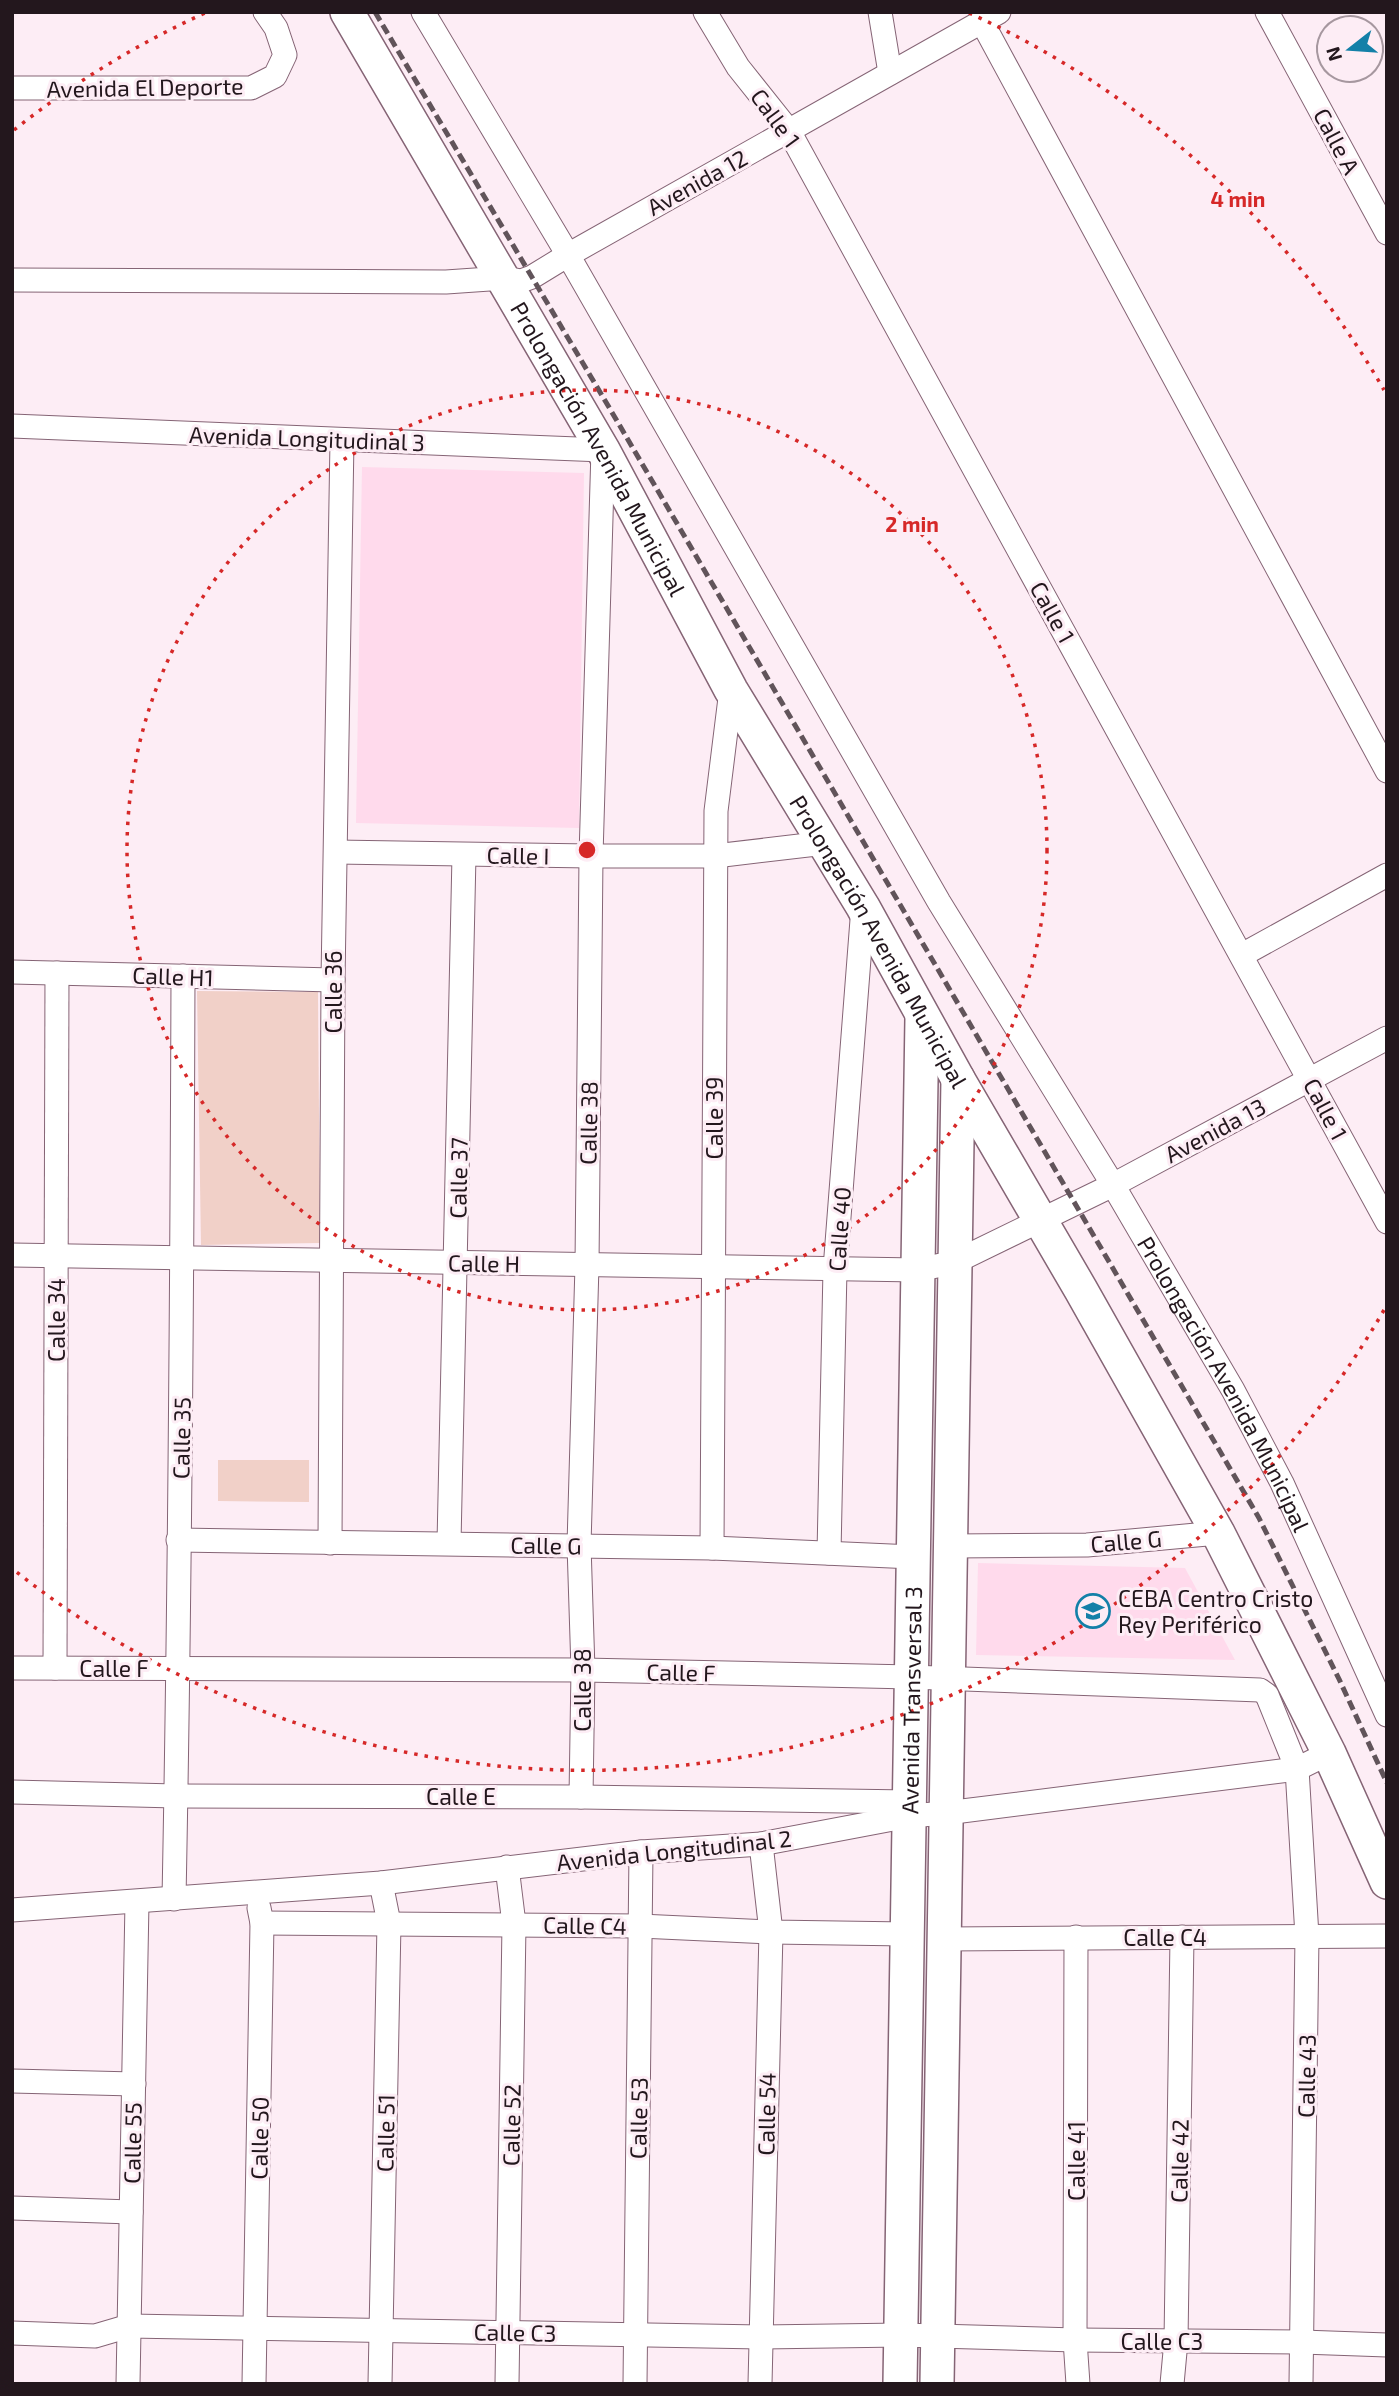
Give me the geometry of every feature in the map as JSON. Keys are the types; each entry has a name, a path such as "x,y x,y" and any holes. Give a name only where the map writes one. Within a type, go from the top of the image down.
{"street":[{"name":"Avenida El Deporte","path":"12,88 251,88 275,76 285,55 276,28 265,12"},
{"name":"Prolongación Avenida Municipal","path":"347,12 603,450 731,690 863,906 958,1079 1041,1219 1218,1533 1329,1754 1387,1882"},
{"name":"Prolongación Avenida Municipal","path":"423,12 568,255 939,902 1113,1185 1233,1390 1276,1471 1387,1715"},
{"name":"Calle 1","path":"705,12 738,67 789,131 1387,1222"},
{"path":"880,12 890,73"},
{"name":"Calle A","path":"1268,12 1387,233"},
{"name":"Avenida 12","path":"12,280 446,282 504,278 521,281 990,17"},
{"path":"990,17 1387,771"},
{"name":"Avenida Longitudinal 3","path":"12,426 603,450"},
{"name":"Calle 36","path":"330,1543 333,980 342,440"},
{"name":"Calle 38","path":"581,1797 583,1670 579,1545 587,1265 591,856 603,450"},
{"name":"Calle 39","path":"712,1548 715,856 716,811 731,690"},
{"name":"Calle I","path":"336,852 715,856 825,843"},
{"name":"Calle 37","path":"449,1543 464,855"},
{"path":"1242,955 1387,875"},
{"name":"Calle 40","path":"829,1553 835,1269 863,906"},
{"name":"Calle H1","path":"12,972 333,980"},
{"name":"Calle 34","path":"55,1668 57,973"},
{"name":"Calle 35","path":"174,1899 182,1421 183,976"},
{"name":"Avenida Transversal 3","path":"900,2384 922,1014"},
{"name":"Avenida 13","path":"955,1262 1113,1185 1387,1038"},
{"name":"Avenida Transversal 3","path":"937,2384 958,1079"},
{"name":"Calle H","path":"12,1255 918,1270 955,1262"},
{"name":"Calle G","path":"950,1546 1087,1545 1218,1533"},
{"name":"Calle G","path":"178,1540 712,1548 913,1557"},
{"name":"Calle F","path":"12,1668 583,1670 911,1677 1260,1690 1267,1695 1297,1769"},
{"name":"Avenida Longitudinal 2","path":"12,1910 381,1883 641,1852 761,1844 909,1809 946,1813 1297,1769 1329,1754"},
{"name":"Calle 43","path":"1297,1769 1307,1936 1301,2384"},
{"name":"Calle E","path":"12,1792 176,1796 581,1797 909,1809"},
{"name":"Calle 54","path":"760,2384 771,1932 761,1844"},
{"name":"Calle 53","path":"635,2384 641,1852"},
{"name":"Calle 52","path":"507,1867 514,1924 507,2384"},
{"name":"Calle 51","path":"380,2384 389,1923 381,1883"},
{"name":"Calle 50","path":"254,2384 262,1923 255,1894"},
{"name":"Calle 55","path":"128,2384 137,1902"},
{"name":"Calle C4","path":"262,1923 640,1926 907,1934"},
{"name":"Calle 41","path":"1076,1937 1075,2340 1078,2384"},
{"name":"Calle 42","path":"1172,2384 1176,2341 1182,1937"},
{"name":"Calle C4","path":"944,1939 1387,1937"},
{"path":"12,2081 134,2084"},
{"path":"12,2208 131,2212"},
{"name":"Calle C3","path":"12,2333 95,2336 129,2326 761,2337 901,2335 1387,2345"}],"shaded area":[{"path":"362,467 584,473 579,828 356,823"},
{"path":"197,991 318,992 320,1243 201,1245"},
{"path":"218,1460 309,1460 309,1502 218,1501"},
{"name":"CEBA Centro Cristo Rey Periférico","path":"978,1563 1185,1568 1235,1660 976,1655"}],"railway":[{"path":"375,12 1259,1518 1387,1783"}],"place":[{"name":"CEBA Centro Cristo Rey Periférico","path":"1093,1611"}]}
